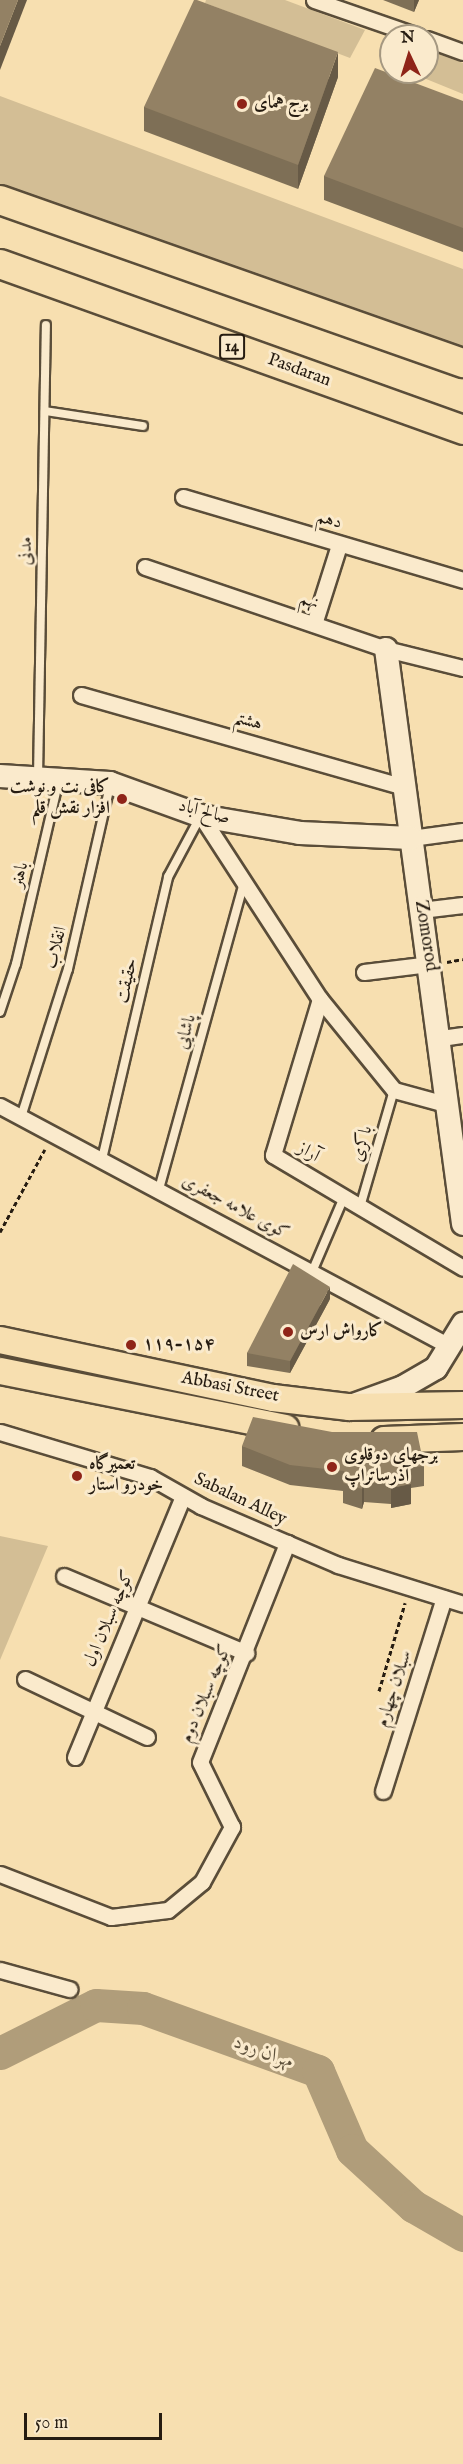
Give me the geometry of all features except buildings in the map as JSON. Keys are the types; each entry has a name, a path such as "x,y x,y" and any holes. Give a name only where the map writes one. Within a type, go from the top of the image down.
{"highway":[{"path":"0,200 463,363"},
{"name":"Pasdaran","path":"0,264 463,430"}],"main road":[{"name":"Abbasi Street","path":"0,1340 273,1398 349,1407 463,1405"},
{"path":"10,1373 26,1345"},
{"name":"Abbasi Street","path":"10,1373 309,1433"},
{"path":"363,1439 463,1437"}],"street":[{"path":"314,0 383,24"},
{"path":"439,43 463,52"},
{"name":"دهم","path":"183,497 463,580"},
{"path":"314,624 339,545"},
{"name":"نهم","path":"145,567 387,648 463,668"},
{"name":"Zomorod","path":"387,648 421,910 460,1171 463,1224"},
{"name":"هشتم","path":"81,695 405,787"},
{"name":"صالح آباد","path":"0,776 49,777 110,783 201,816 300,833 411,838"},
{"path":"201,816 320,999 394,1090 449,1105"},
{"path":"411,838 463,831"},
{"path":"421,910 463,905"},
{"path":"364,972 429,964"},
{"name":"آراز","path":"320,999 273,1155 463,1268"},
{"path":"441,1038 463,1035"},
{"name":"کوی علامه جعفری","path":"0,1106 449,1346"},
{"path":"349,1407 403,1387 436,1368 463,1324"},
{"name":"Sabalan Alley","path":"0,1432 150,1477 183,1496 338,1565 463,1604"},
{"name":"کوچه سبلان اول","path":"75,1757 92,1709 183,1496"},
{"name":"کوچه سبلان دوم","path":"0,1874 111,1917 168,1910 202,1882 232,1827 200,1762 246,1653 287,1544"},
{"path":"64,1576 246,1653"},
{"name":"سبلان چهارم","path":"383,1791 444,1598"},
{"path":"25,1679 147,1737"},
{"path":"0,1970 69,1989"}],"lane":[{"name":"مدنی","path":"46,325 49,777"},
{"path":"45,411 143,426"},
{"name":"باهنر","path":"0,1012 16,964 49,777"},
{"name":"انقلاب","path":"21,1118 68,969 110,783"},
{"name":"حقیقت","path":"102,1159 168,877 201,816"},
{"name":"پاشایی","path":"159,1189 244,882"},
{"name":"باکری","path":"360,1207 394,1090"},
{"path":"312,1272 344,1197"}],"path":[{"path":"0,1232 53,1134"},
{"path":"380,1691 410,1588"}],"shaded area":[{"path":"206,0 285,0 365,30 350,58 205,3"},
{"path":"439,54 463,63 463,94 438,84"},
{"path":"0,96 463,269 463,356 0,186"},
{"path":"0,1536 48,1546 0,1660"}],"waterway":[{"name":"مهران رود","path":"0,2053 96,2005 143,2008 318,2071 352,2150 413,2206 463,2235"}],"place":[{"name":"برج همای","path":"242,104"},
{"name":"کافی نت و نوشت افزار نقش قلم","path":"122,799"},
{"name":"کارواش ارس","path":"288,1332"},
{"name":"۱۱۹-۱۵۴","path":"131,1345"},
{"name":"برجهای دوقلوی آذرساتراپ","path":"332,1467"},
{"name":"تعمیرگاه خودرو استار","path":"77,1476"}]}
